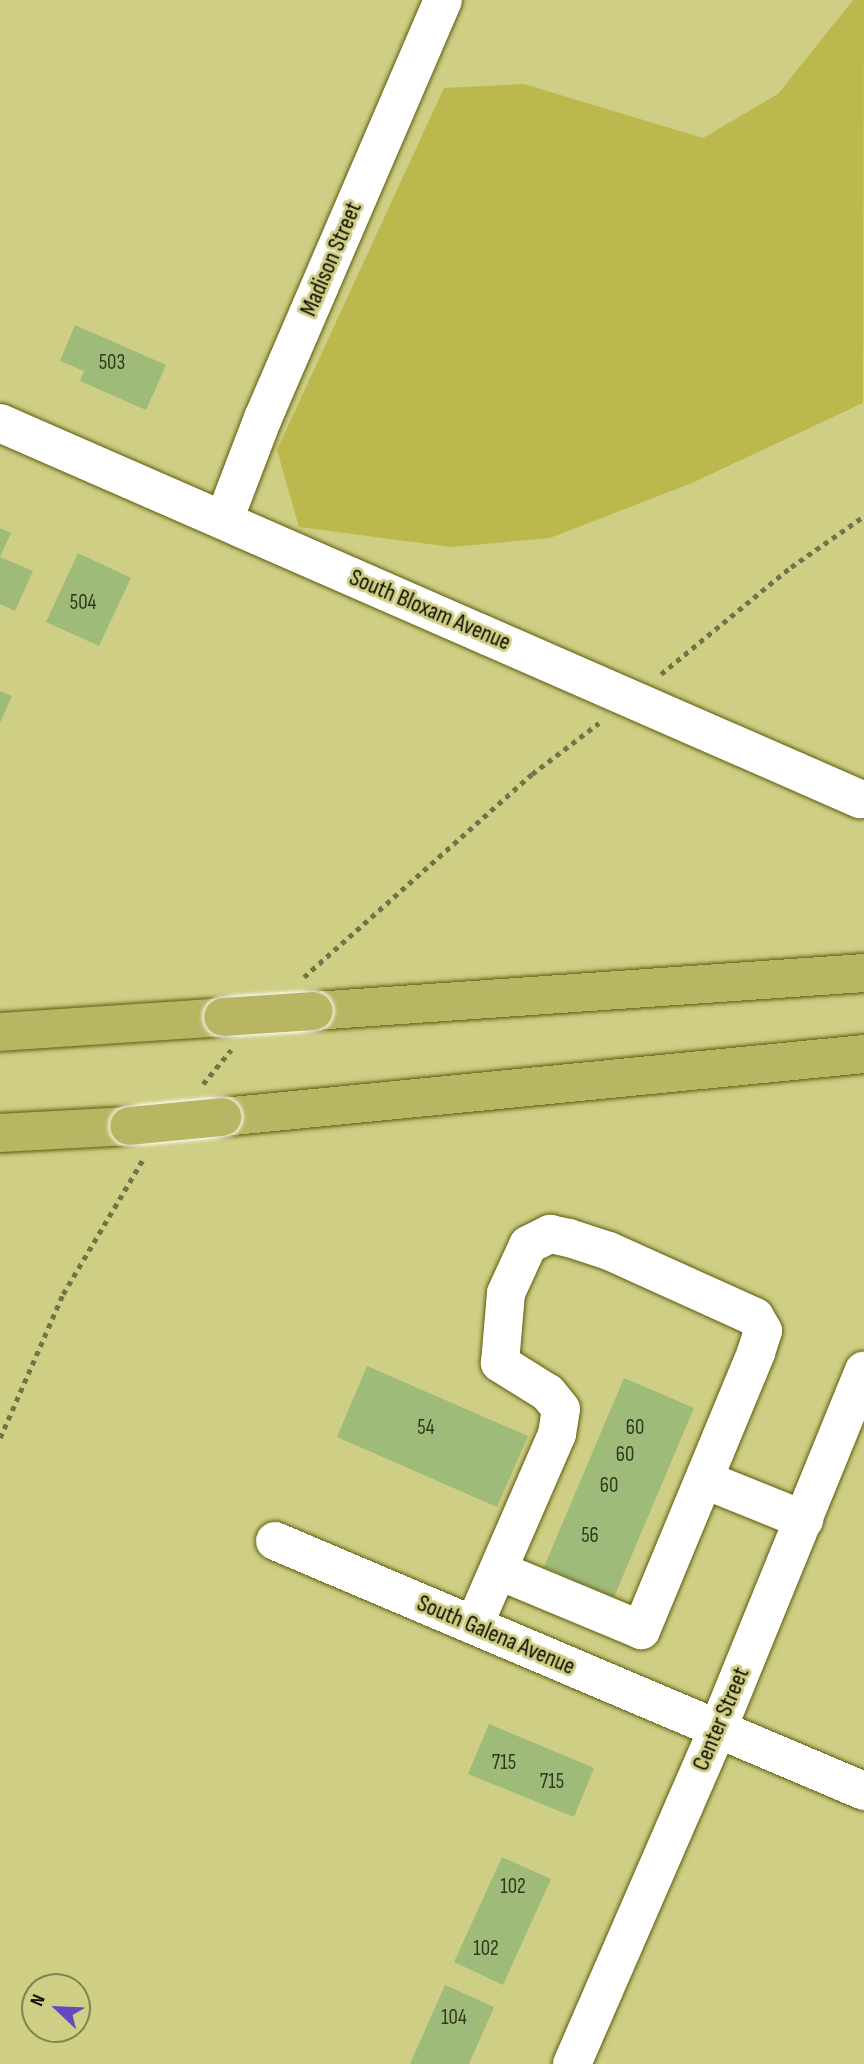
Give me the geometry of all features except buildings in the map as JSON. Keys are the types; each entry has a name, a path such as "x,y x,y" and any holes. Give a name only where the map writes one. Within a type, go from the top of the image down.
{"highway":[{"path":"0,1032 231,1028 306,997 864,974"},
{"path":"0,1133 137,1141 209,1105 864,1054"}],"street":[{"name":"Madison Street","path":"224,520 262,418 443,0"},
{"name":"South Bloxam Avenue","path":"0,423 860,799"},
{"path":"474,1625 557,1434 561,1409 548,1394 500,1363 506,1293 528,1245 550,1234 609,1251 755,1317 763,1331 756,1353 641,1630 499,1571"},
{"name":"Center Street","path":"572,2064 718,1728 804,1520 850,1440 864,1371"},
{"path":"705,1480 804,1520"},
{"name":"South Galena Avenue","path":"275,1541 864,1791"}],"path":[{"path":"306,997 532,774 632,698 792,567 864,516"},
{"path":"209,1105 231,1028"},
{"path":"0,1438 63,1294 137,1141"}],"shaded area":[{"path":"853,0 864,0 863,403 692,483 550,538 451,547 299,527 277,450 444,88 524,84 703,138 778,94"}]}
